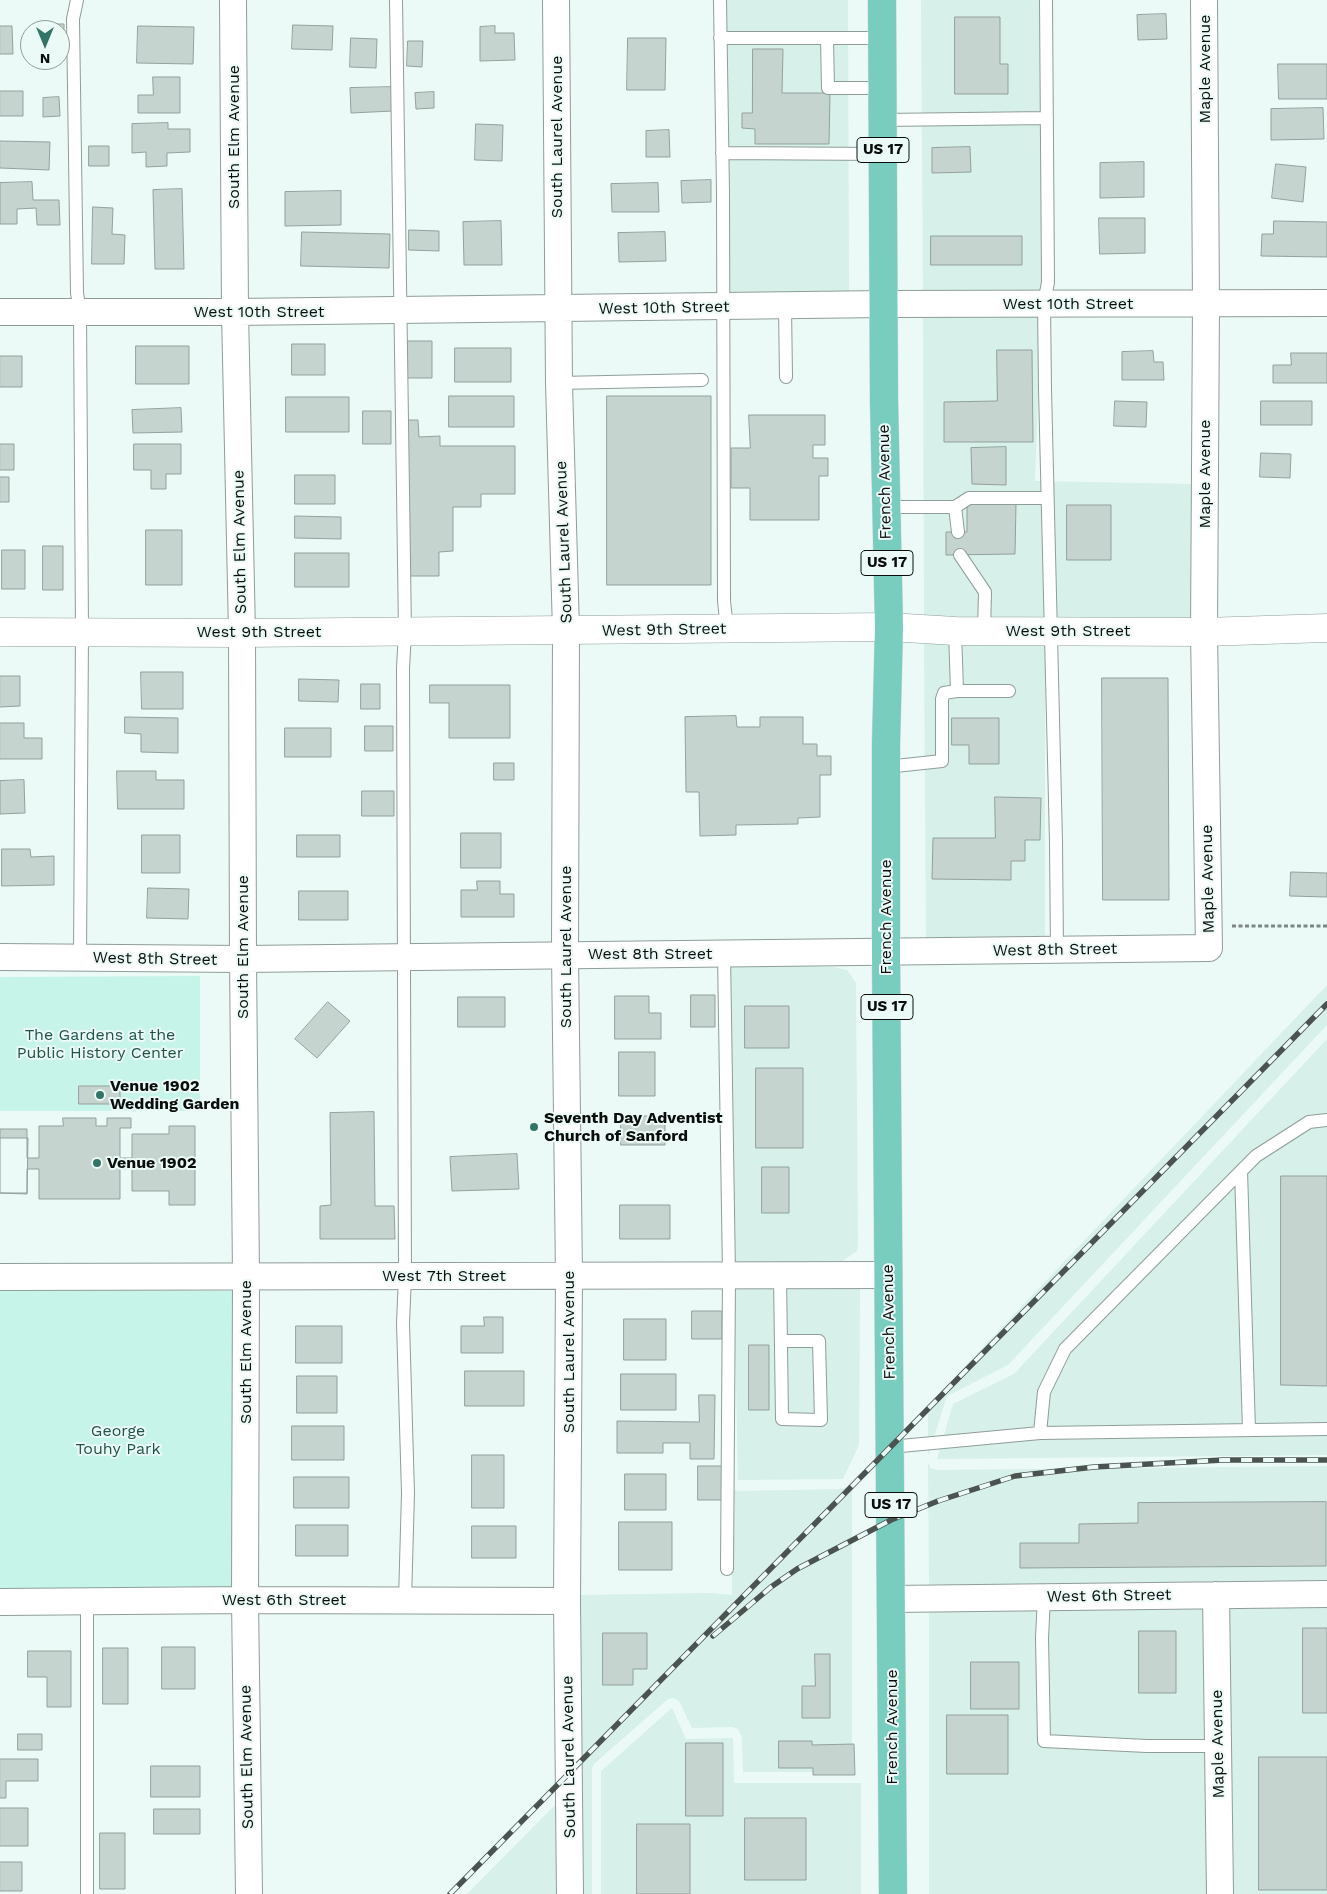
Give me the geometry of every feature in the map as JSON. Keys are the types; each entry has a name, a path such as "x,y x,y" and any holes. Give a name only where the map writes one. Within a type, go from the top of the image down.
{"main road":[{"name":"French Avenue","path":"882,0 885,507 889,627 886,767 886,953 893,1894"}],"street":[{"name":"South Elm Avenue","path":"233,0 235,312 242,633 246,1277 245,1600 249,1894"},
{"name":"South Laurel Avenue","path":"556,0 558,309 566,631 565,955 569,1275 567,1601 570,1894"},
{"name":"Maple Avenue","path":"1204,0 1206,304 1204,632 1209,937"},
{"name":"West 10th Street","path":"0,312 401,311 884,304 1327,303"},
{"name":"West 9th Street","path":"0,632 242,633 889,627 955,631 1204,632 1327,628"},
{"name":"West 8th Street","path":"0,957 243,959 886,953 1057,950 1209,937"},
{"name":"West 7th Street","path":"0,1276 889,1275"},
{"name":"West 6th Street","path":"891,1599 1327,1594"},
{"name":"Maple Avenue","path":"1216,1595 1220,1894"},
{"name":"West 6th Street","path":"0,1602 245,1600 567,1601"}],"lane":[{"path":"77,0 73,19 77,293 80,312 82,632 80,958"},
{"path":"396,0 405,632 403,668 405,957 405,1276 403,1323 408,1494 405,1600"},
{"path":"720,0 724,601 727,629"},
{"path":"1046,0 1048,282 1044,304 1057,950"},
{"path":"720,38 882,38"},
{"path":"827,38 828,88 882,88"},
{"path":"883,120 1047,118"},
{"path":"722,153 883,154"},
{"path":"785,306 786,377"},
{"path":"560,383 702,380"},
{"path":"885,507 955,507 969,498 1047,498"},
{"path":"955,507 958,532"},
{"path":"960,555 985,592 984,631"},
{"path":"955,631 957,690"},
{"path":"886,767 942,762 942,696 944,693 957,690 1009,691"},
{"path":"724,954 729,1275 728,1569"},
{"path":"1040,1433 1044,1392 1065,1349 1256,1156 1309,1122 1327,1120"},
{"path":"1241,1171 1250,1430"},
{"path":"780,1275 782,1419 821,1420 819,1341 781,1340"},
{"path":"890,1447 1040,1433 1327,1430"},
{"path":"1044,1597 1042,1638 1044,1741 1147,1746 1218,1746"},
{"path":"88,1602 88,1894"}],"path":[{"path":"1209,937 1327,926"}],"shaded area":[{"path":"717,0 848,0 849,292 723,294"},
{"path":"921,0 1051,0 1041,292 923,292"},
{"path":"923,316 1041,316 1035,481 1194,484 1193,620 924,618"},
{"path":"924,643 1045,644 1045,938 926,940"},
{"path":"731,965 833,967 847,970 856,983 858,1245 857,1251 834,1267 733,1269"},
{"path":"1327,985 1327,1025 1008,1365 947,1396 928,1456 928,1405"},
{"path":"1327,1039 1327,1455 937,1459 953,1404 1014,1374"},
{"path":"734,1287 860,1287 859,1445 843,1479 738,1480"},
{"path":"928,1463 931,1468 937,1470 1327,1466 1327,1582 929,1586"},
{"path":"852,1483 852,1772 743,1772 742,1738 738,1729 732,1727 692,1728 679,1701 674,1698 668,1699 595,1763 592,1768 592,1894 581,1894 578,1595 710,1593 732,1595 731,1487 738,1491 843,1489"},
{"path":"1205,1607 1209,1894 929,1894 929,1611"},
{"path":"1227,1607 1327,1607 1327,1894 1231,1894"},
{"path":"672,1708 686,1739 733,1738 734,1783 861,1783 861,1894 601,1894 601,1771"},
{"path":"558,1802 560,1894 467,1894"}],"green space":[{"name":"The Gardens at the Public History Center","path":"200,976 200,1111 0,1111 0,977"},
{"name":"George Touhy Park","path":"0,1289 238,1291 235,1590 0,1591"}],"building":[{"path":"1166,14 1167,39 1138,40 1137,15"},
{"path":"955,17 1000,17 1000,64 1008,64 1008,94 955,94"},
{"path":"293,25 333,26 332,50 292,49"},
{"path":"0,26 12,26 13,54 0,54"},
{"path":"138,26 194,27 193,64 137,63"},
{"path":"495,26 495,33 514,33 515,60 480,61 480,27"},
{"path":"351,38 377,39 376,68 350,67"},
{"path":"628,38 666,38 665,90 627,90"},
{"path":"408,41 423,41 422,67 407,66"},
{"path":"753,49 783,49 782,93 830,93 829,144 755,144 755,129 742,128 742,113 752,113"},
{"path":"1278,64 1327,64 1327,99 1279,99"},
{"path":"153,77 180,77 180,113 138,113 138,95 153,95"},
{"path":"393,87 393,111 351,113 350,88"},
{"path":"0,91 23,91 23,116 0,116"},
{"path":"434,92 434,108 416,109 415,93"},
{"path":"59,97 60,116 43,117 43,98"},
{"path":"1323,108 1324,139 1271,140 1271,109"},
{"path":"168,123 168,129 190,129 190,152 167,153 167,166 146,167 146,152 132,153 132,124"},
{"path":"476,124 503,125 502,161 475,160"},
{"path":"669,130 670,157 646,157 646,131"},
{"path":"0,141 50,142 49,170 0,168"},
{"path":"89,146 109,146 109,166 89,166"},
{"path":"970,147 971,172 932,173 932,148"},
{"path":"1144,162 1144,197 1100,198 1100,163"},
{"path":"1276,164 1306,167 1303,202 1272,198"},
{"path":"711,180 711,202 682,203 681,181"},
{"path":"32,182 33,200 59,200 60,225 37,225 36,208 17,209 17,224 0,224 0,183"},
{"path":"658,183 659,212 612,212 611,184"},
{"path":"182,189 184,269 155,269 153,190"},
{"path":"341,191 341,225 285,226 285,192"},
{"path":"93,207 113,208 112,234 125,235 124,264 92,264"},
{"path":"1099,218 1145,218 1145,253 1100,254"},
{"path":"501,221 502,265 464,265 463,222"},
{"path":"1274,221 1327,222 1327,257 1261,256 1262,234 1273,234"},
{"path":"409,230 439,231 439,251 409,250"},
{"path":"302,232 390,234 389,268 301,266"},
{"path":"665,232 666,261 619,262 618,233"},
{"path":"931,236 1022,236 1022,265 931,265"},
{"path":"407,341 432,341 432,378 407,378"},
{"path":"292,344 325,344 325,375 292,375"},
{"path":"136,346 189,346 189,384 136,384"},
{"path":"455,348 511,348 511,382 455,382"},
{"path":"997,350 1032,350 1033,442 944,442 944,402 997,401"},
{"path":"1153,351 1154,362 1163,362 1164,380 1122,380 1122,352"},
{"path":"1291,353 1327,353 1327,383 1273,383 1273,365 1291,365"},
{"path":"0,356 22,356 22,387 0,387"},
{"path":"449,396 514,396 514,427 449,427"},
{"path":"607,396 711,396 711,585 607,585"},
{"path":"286,397 349,397 349,432 286,432"},
{"path":"1115,401 1147,402 1146,427 1114,426"},
{"path":"1261,401 1312,401 1312,425 1261,425"},
{"path":"181,408 182,432 133,433 132,410"},
{"path":"363,411 391,411 391,444 363,444"},
{"path":"749,415 825,415 825,445 813,445 813,458 828,458 828,476 819,476 819,520 750,520 750,488 731,488 731,448 750,448"},
{"path":"407,420 418,420 419,437 440,436 440,446 515,446 515,494 481,494 481,507 453,507 453,551 439,552 439,576 407,576"},
{"path":"0,444 14,444 14,470 0,470"},
{"path":"134,444 181,444 181,474 166,474 166,489 151,489 151,470 134,470"},
{"path":"1006,447 1006,485 972,484 971,448"},
{"path":"1261,453 1291,454 1290,478 1260,477"},
{"path":"295,475 335,475 335,504 295,504"},
{"path":"0,477 9,477 9,502 0,502"},
{"path":"1016,503 1015,554 946,555 946,532 967,532 967,504"},
{"path":"1067,505 1111,505 1111,560 1067,560"},
{"path":"295,516 341,517 341,539 295,538"},
{"path":"146,530 182,530 182,585 146,585"},
{"path":"43,546 63,546 63,590 43,590"},
{"path":"2,550 25,550 25,589 2,589"},
{"path":"295,553 349,553 349,587 295,587"},
{"path":"141,672 183,672 183,709 142,709"},
{"path":"0,676 20,676 20,706 0,707"},
{"path":"1102,678 1168,678 1169,900 1103,900"},
{"path":"299,679 339,680 338,702 299,701"},
{"path":"361,684 380,684 380,709 361,709"},
{"path":"430,685 510,685 510,738 449,738 449,703 430,703"},
{"path":"736,716 737,727 760,727 760,717 803,717 803,744 817,744 817,756 831,756 831,775 820,775 820,817 798,818 798,824 736,825 736,835 700,836 699,792 686,792 685,717"},
{"path":"125,717 178,718 178,753 141,752 141,734 125,733"},
{"path":"952,718 999,718 999,764 969,764 969,745 952,745"},
{"path":"0,723 24,723 24,738 42,738 42,759 0,759"},
{"path":"365,726 393,726 393,751 365,751"},
{"path":"285,728 331,728 331,757 285,757"},
{"path":"494,763 514,763 514,780 494,780"},
{"path":"117,771 156,771 156,780 184,780 184,809 118,809"},
{"path":"24,780 25,813 0,814 0,781"},
{"path":"362,791 394,791 394,816 362,816"},
{"path":"995,797 1041,798 1040,840 1025,840 1025,861 1011,861 1011,880 932,879 933,838 995,838"},
{"path":"461,833 501,833 501,868 461,868"},
{"path":"142,835 180,835 180,873 142,873"},
{"path":"297,835 340,835 340,857 297,857"},
{"path":"2,849 30,849 31,857 54,856 54,885 2,886"},
{"path":"1291,872 1327,873 1327,897 1290,896"},
{"path":"477,881 500,881 500,894 514,894 514,917 461,917 461,890 477,890"},
{"path":"148,888 189,889 188,919 147,918"},
{"path":"299,891 348,891 348,920 299,920"},
{"path":"691,995 715,995 715,1027 691,1027"},
{"path":"615,996 649,996 649,1013 661,1013 661,1039 615,1039"},
{"path":"458,997 505,997 505,1027 458,1027"},
{"path":"328,1002 350,1021 317,1058 295,1039"},
{"path":"745,1006 789,1006 789,1048 745,1048"},
{"path":"619,1052 655,1052 655,1096 619,1096"},
{"path":"756,1068 803,1068 803,1148 756,1148"},
{"name":"Venue 1902 Wedding Garden","path":"79,1086 120,1086 120,1104 79,1104"},
{"path":"374,1112 375,1206 394,1206 395,1239 320,1239 320,1206 331,1205 330,1113"},
{"path":"621,1116 665,1116 665,1145 621,1145"},
{"name":"Venue 1902","path":"63,1118 96,1118 96,1126 107,1126 107,1118 131,1118 131,1128 120,1128 120,1158 132,1158 132,1134 169,1134 169,1126 195,1126 195,1205 169,1205 169,1191 132,1191 132,1169 120,1169 120,1199 39,1199 39,1169 27,1169 27,1193 0,1193 0,1129 27,1129 27,1158 39,1158 39,1126 63,1126"},
{"path":"0,1138 28,1138 27,1194 0,1193"},
{"path":"517,1154 519,1189 452,1191 450,1157"},
{"path":"762,1167 789,1167 789,1213 762,1213"},
{"path":"1281,1176 1327,1176 1327,1386 1281,1385"},
{"path":"620,1205 670,1205 670,1239 620,1239"},
{"path":"692,1311 722,1311 722,1339 692,1339"},
{"path":"484,1317 503,1317 503,1353 461,1353 461,1326 484,1326"},
{"path":"624,1319 666,1319 666,1360 624,1360"},
{"path":"296,1326 342,1326 342,1363 296,1363"},
{"path":"749,1345 769,1345 769,1410 749,1410"},
{"path":"465,1371 524,1371 524,1406 465,1406"},
{"path":"621,1374 676,1374 676,1410 621,1410"},
{"path":"297,1376 337,1376 337,1413 297,1413"},
{"path":"699,1395 715,1395 714,1459 690,1459 690,1443 663,1443 663,1453 617,1453 617,1421 699,1422"},
{"path":"292,1426 344,1426 344,1460 292,1460"},
{"path":"472,1455 504,1455 504,1508 472,1508"},
{"path":"698,1466 723,1466 723,1500 698,1500"},
{"path":"625,1474 666,1474 666,1510 625,1510"},
{"path":"294,1477 349,1477 349,1508 294,1508"},
{"path":"1326,1502 1326,1566 1020,1568 1020,1543 1079,1543 1079,1524 1138,1523 1138,1503"},
{"path":"619,1522 672,1522 672,1570 619,1570"},
{"path":"296,1525 348,1525 348,1556 296,1556"},
{"path":"472,1526 516,1526 516,1558 472,1558"},
{"path":"1303,1628 1327,1628 1327,1713 1303,1713"},
{"path":"1139,1631 1176,1631 1176,1693 1139,1693"},
{"path":"603,1633 647,1633 647,1669 633,1669 633,1685 603,1685"},
{"path":"162,1647 195,1647 195,1689 162,1689"},
{"path":"103,1648 128,1648 128,1704 103,1704"},
{"path":"28,1651 71,1651 71,1707 47,1707 47,1677 28,1677"},
{"path":"815,1654 830,1654 830,1718 802,1718 802,1686 815,1686"},
{"path":"971,1662 1019,1662 1019,1709 971,1709"},
{"path":"947,1715 1008,1715 1008,1774 947,1774"},
{"path":"18,1734 42,1734 42,1750 18,1750"},
{"path":"779,1741 812,1741 812,1745 854,1744 855,1775 813,1775 813,1768 779,1768"},
{"path":"686,1743 723,1743 723,1816 686,1816"},
{"path":"1259,1757 1327,1757 1327,1890 1259,1890"},
{"path":"0,1759 38,1759 38,1781 6,1781 6,1798 0,1798"},
{"path":"151,1766 200,1766 200,1797 151,1797"},
{"path":"0,1808 28,1808 28,1846 0,1846"},
{"path":"154,1809 200,1809 200,1834 154,1834"},
{"path":"745,1818 806,1818 806,1880 745,1880"},
{"path":"637,1824 690,1824 690,1894 637,1894"},
{"path":"100,1833 125,1833 125,1889 100,1889"},
{"path":"0,1862 22,1862 22,1891 0,1891"}],"railway":[{"path":"450,1894 1327,1004"},
{"path":"713,1636 771,1587 797,1569 891,1520 938,1501 1015,1476 1094,1467 1223,1460 1327,1460"}],"place":[{"name":"Venue 1902 Wedding Garden","path":"100,1095"},
{"name":"Seventh Day Adventist Church of Sanford","path":"534,1127"},
{"name":"Venue 1902","path":"97,1163"}]}
